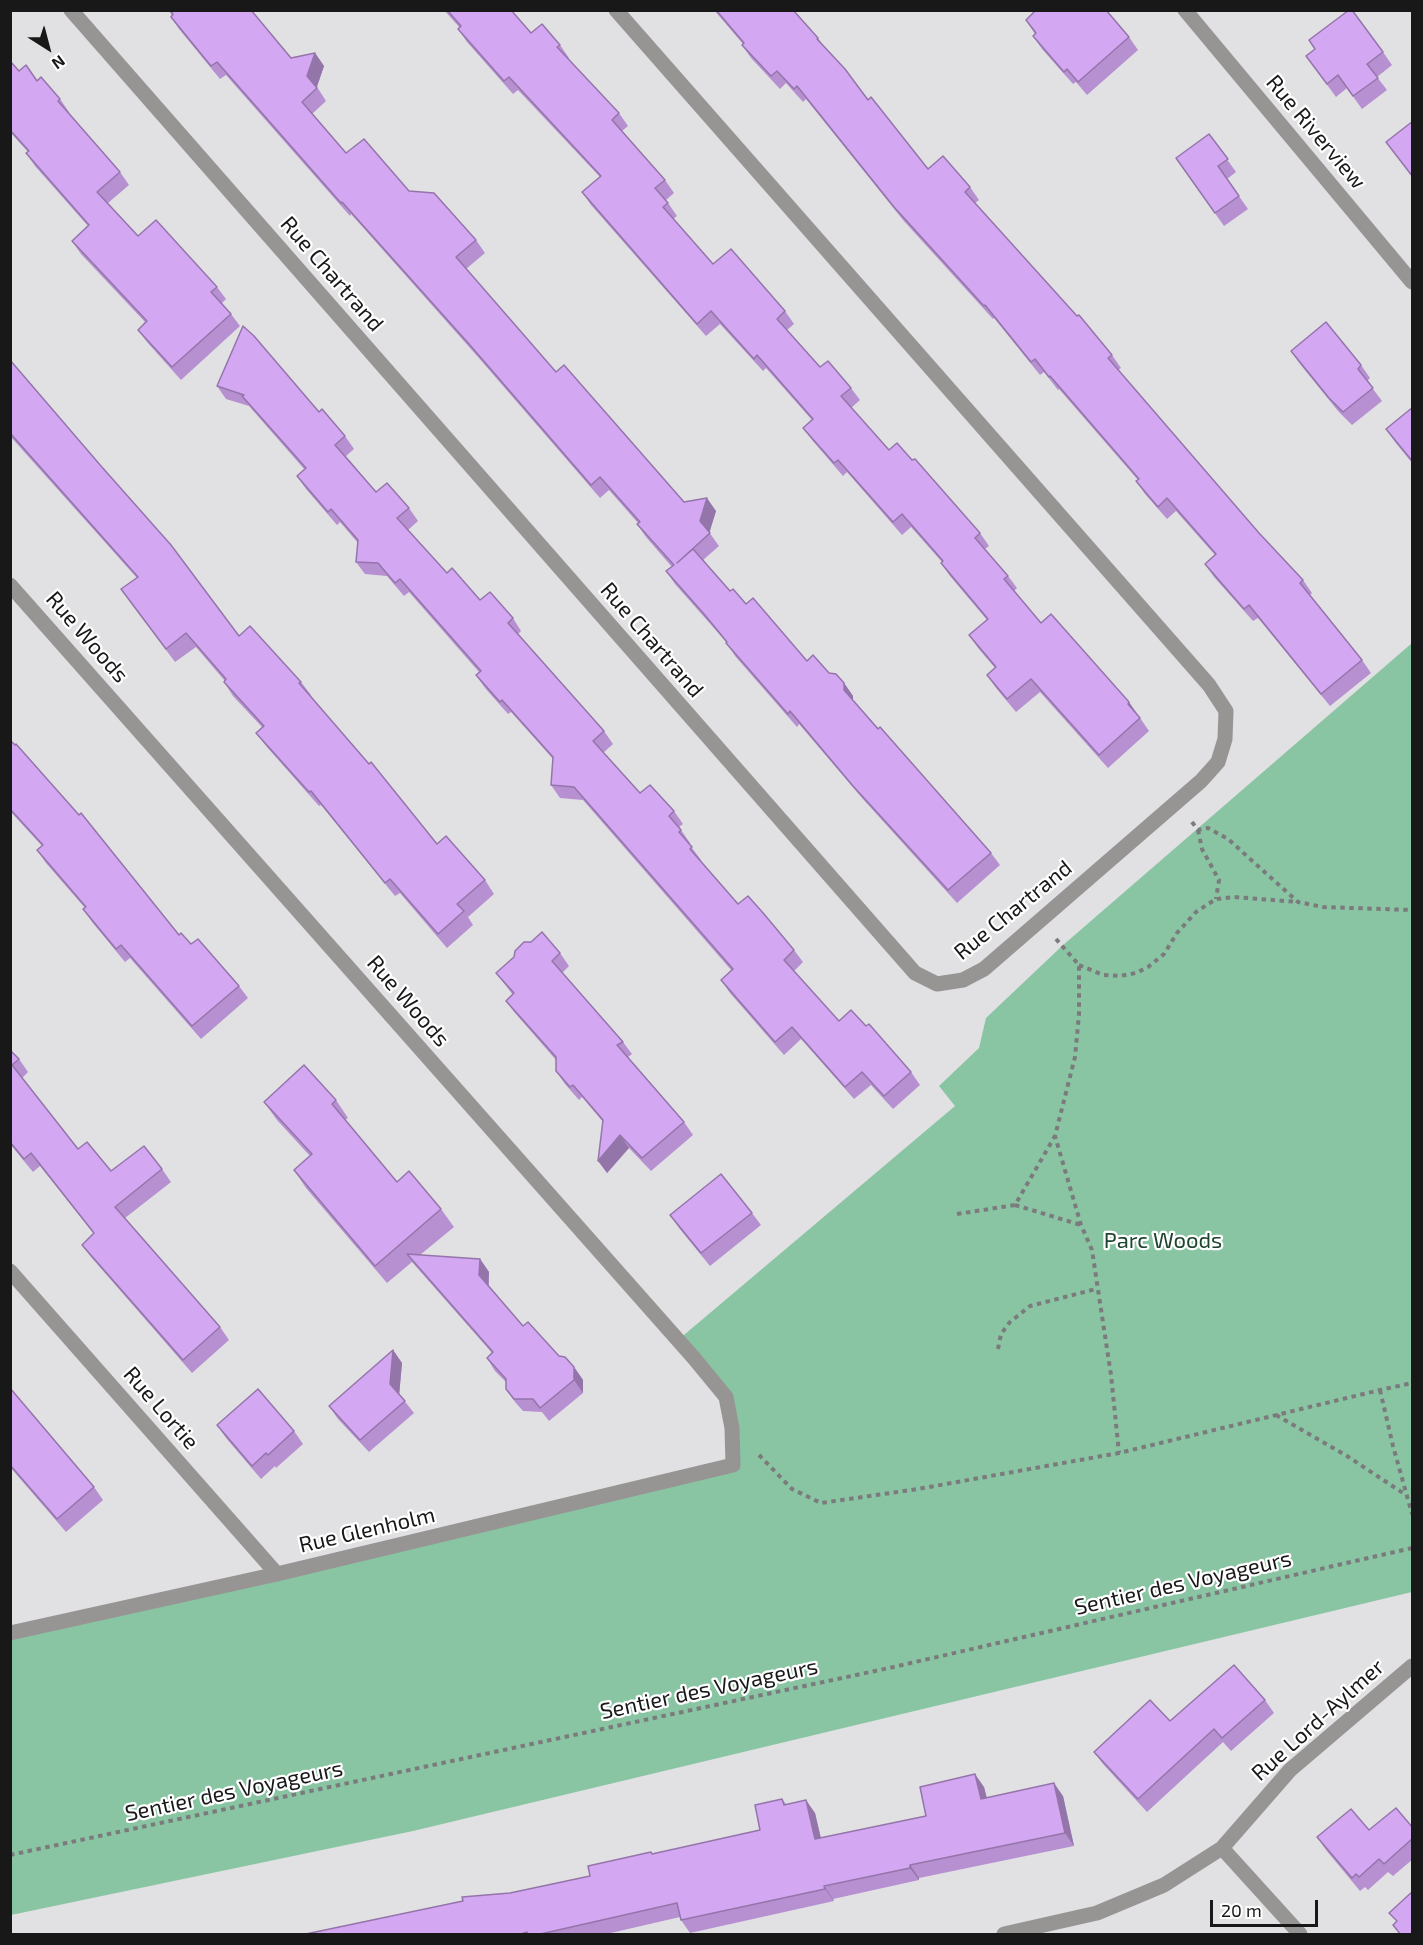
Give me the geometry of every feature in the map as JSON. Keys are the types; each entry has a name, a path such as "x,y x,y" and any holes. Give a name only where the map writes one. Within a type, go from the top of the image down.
{"street":[{"name":"Rue Chartrand","path":"71,10 915,973 937,984 963,980 984,969 1201,781 1218,762 1225,739 1226,711 1209,685 616,10"},
{"name":"Rue Riverview","path":"1185,10 1413,282"},
{"name":"Rue Woods","path":"10,585 726,1397 732,1428 733,1465"},
{"name":"Rue Lortie","path":"10,1271 277,1574"},
{"name":"Rue Glenholm","path":"10,1633 277,1574 733,1465"},
{"name":"Rue Lord-Aylmer","path":"1004,1935 1097,1913 1164,1886 1222,1848 1290,1770 1413,1666"},
{"path":"1222,1848 1300,1935"}],"path":[{"path":"1175,804 1198,830 1202,849 1219,880 1216,899"},
{"path":"1198,830 1208,828 1228,839 1298,902"},
{"path":"1039,921 1079,965 1103,975 1120,976 1136,973 1148,967 1164,954 1177,933 1196,912 1216,899 1234,897 1298,902 1323,907 1413,910"},
{"path":"1014,1205 1055,1136 1075,1056 1079,1014 1079,965"},
{"path":"1055,1136 1081,1226 1092,1250 1111,1375 1119,1453"},
{"path":"957,1214 1014,1205 1081,1226"},
{"path":"998,1349 1001,1334 1010,1322 1030,1306 1096,1288"},
{"path":"732,1428 792,1489 821,1503 918,1489 1119,1453 1413,1383"},
{"path":"1380,1390 1406,1495 1413,1514"},
{"path":"1276,1415 1347,1456 1406,1495"},
{"name":"Sentier des Voyageurs","path":"10,1855 889,1668 1413,1548"}],"green space":[{"name":"Parc Woods","path":"1412,643 1412,1592 413,1831 11,1915 10,1633 733,1465 726,1397 678,1340 955,1106 939,1086 979,1048 986,1018 1062,946"}],"building":[{"path":"170,10 251,10 291,58 315,53 307,76 317,88 302,102 346,153 364,139 409,191 434,193 476,240 456,257 556,372 564,365 684,502 707,498 700,521 710,533 677,563 693,549 730,591 733,589 746,604 753,598 807,661 813,655 829,673 836,674 844,683 844,690 878,729 880,727 991,853 948,890 853,786 790,711 788,714 726,643 666,571 674,565 637,524 640,522 600,477 591,485 469,344 217,62 211,66 171,17 173,14"},
{"path":"447,10 511,10 531,33 542,24 560,45 557,47 619,113 612,120 665,180 655,188 668,203 663,207 713,264 731,249 785,311 777,319 820,367 828,361 851,388 841,396 889,450 897,443 912,460 915,459 980,533 975,538 1008,576 1004,579 1041,623 1051,614 1129,702 1128,704 1140,718 1099,755 1031,679 1007,699 987,675 996,667 969,635 988,619 941,563 943,561 902,514 893,522 838,460 834,463 803,428 813,419 757,355 754,359 711,311 697,324 582,192 601,176 509,77 504,81 458,29 461,26"},
{"path":"716,10 793,10 845,69 868,100 871,97 928,169 943,156 970,187 965,192 1077,316 1079,315 1112,355 1108,358 1259,533 1303,580 1300,583 1362,660 1321,694 1249,605 1244,609 1205,564 1216,554 1167,498 1158,507 1136,481 1139,479 1050,376 1035,359 1031,362 985,305 894,207 797,86 794,89 777,71 771,76 742,45 744,43"},
{"path":"1036,10 1106,10 1129,37 1078,82 1067,69 1064,72 1033,36 1036,33 1026,20"},
{"path":"1352,10 1383,52 1367,64 1378,78 1353,96 1338,75 1327,84 1306,56 1315,49 1309,40"},
{"path":"10,61 19,71 26,65 37,81 41,77 60,99 58,101 120,172 97,192 138,236 156,220 217,287 211,292 231,314 172,367 138,330 147,321 72,241 89,225 26,153 29,151 10,130"},
{"path":"1413,121 1413,177 1386,142"},
{"path":"1209,134 1228,159 1218,166 1239,196 1215,213 1176,158"},
{"path":"1326,322 1361,365 1358,369 1373,388 1343,412 1291,351"},
{"path":"243,326 319,412 322,409 345,436 335,445 376,492 387,483 409,508 397,518 447,573 452,568 480,600 490,592 513,618 508,623 604,731 593,741 640,793 650,785 674,811 669,816 692,847 690,849 738,904 748,896 794,950 784,960 839,1021 851,1010 866,1026 869,1024 911,1072 884,1096 862,1072 845,1087 792,1027 775,1042 721,980 733,969 574,787 551,785 553,757 502,700 500,702 476,675 481,671 400,579 395,583 378,563 356,562 358,540 331,509 328,512 297,476 306,468 242,396 244,395 217,386"},
{"path":"10,360 171,545 239,636 250,626 301,682 299,683 369,764 371,762 437,844 446,836 485,880 457,904 464,911 438,934 390,879 385,883 311,791 309,792 256,733 264,726 224,682 226,679 186,633 166,649 121,589 138,577 10,433"},
{"path":"1413,407 1413,462 1386,429"},
{"path":"10,740 79,815 81,813 179,935 181,933 191,944 198,939 239,986 192,1026 121,945 116,949 83,909 86,907 37,850 43,845 10,809"},
{"path":"542,932 560,953 552,961 623,1042 617,1045 684,1122 642,1158 620,1135 598,1161 603,1120 573,1085 570,1087 556,1071 556,1057 506,1001 514,993 496,973 514,957 515,951 524,942 531,942"},
{"path":"10,1050 19,1059 12,1065 78,1149 87,1142 111,1171 144,1146 162,1169 115,1207 220,1327 183,1360 82,1245 94,1233 31,1153 24,1159 10,1142"},
{"path":"304,1065 336,1100 332,1104 397,1182 409,1171 441,1209 375,1266 294,1170 312,1154 264,1102"},
{"path":"721,1174 752,1213 701,1253 670,1215"},
{"path":"407,1254 480,1259 479,1275 523,1326 528,1322 559,1356 565,1357 574,1367 574,1380 540,1408 533,1399 514,1399 506,1389 506,1379 487,1358 493,1352"},
{"path":"393,1350 390,1384 405,1401 360,1440 329,1406"},
{"path":"10,1388 94,1487 57,1519 10,1465"},
{"path":"258,1389 294,1431 252,1466 217,1425"},
{"path":"1234,1665 1265,1700 1222,1738 1214,1729 1138,1799 1094,1752 1150,1700 1170,1721"},
{"path":"975,1774 981,1799 1054,1783 1065,1833 910,1865 910,1868 824,1886 825,1889 681,1920 677,1903 536,1935 528,1935 527,1932 518,1935 301,1935 463,1901 462,1897 510,1893 590,1876 588,1866 760,1830 755,1805 782,1799 784,1805 806,1800 815,1839 926,1816 920,1787"},
{"path":"1396,1808 1413,1828 1413,1838 1384,1864 1379,1859 1359,1877 1356,1874 1352,1878 1317,1837 1351,1809 1369,1830"},
{"path":"1413,1891 1413,1935 1401,1935 1393,1925 1397,1921 1389,1913"}]}
